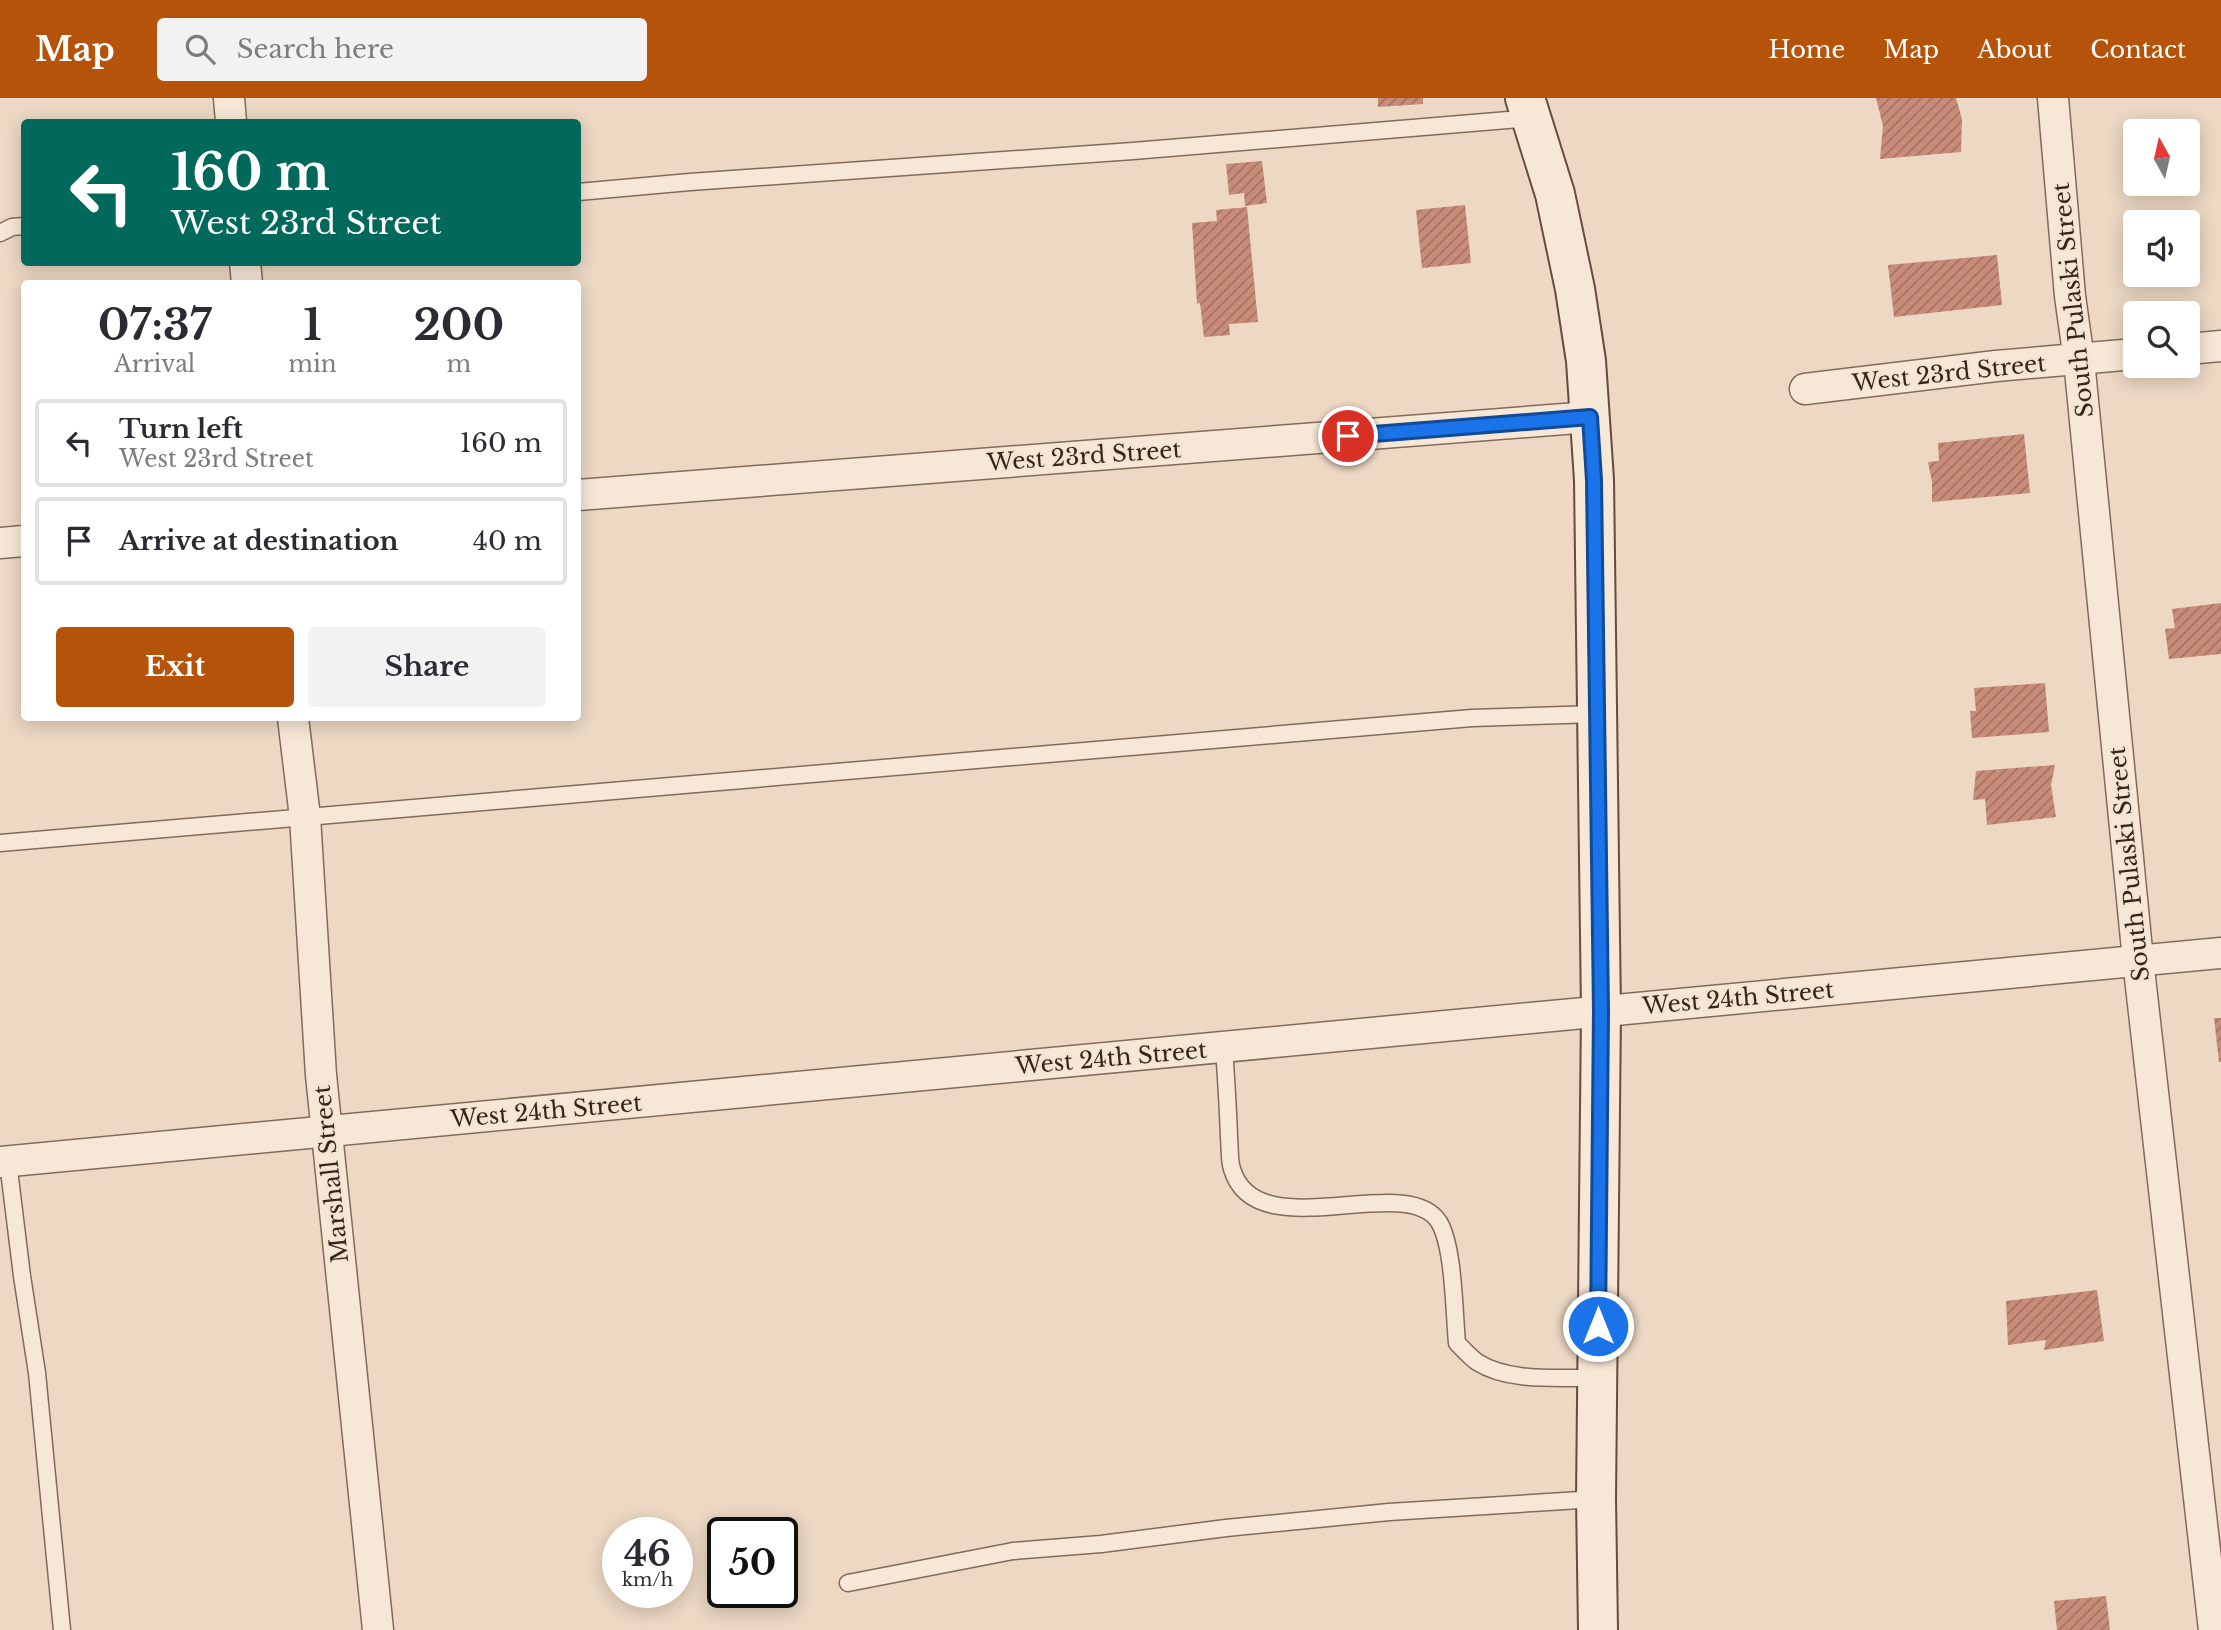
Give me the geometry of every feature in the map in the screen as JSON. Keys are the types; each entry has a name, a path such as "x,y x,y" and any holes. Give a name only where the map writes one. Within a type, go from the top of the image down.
{"main road":[{"path":"1529,108 1555,194 1575,289 1586,360 1594,480 1601,1011 1596,1499 1598,1630"}],"street":[{"path":"229,98 231,119"},
{"name":"South Pulaski Street","path":"2053,98 2070,296 2079,360 2138,960 2214,1630"},
{"path":"2200,348 2221,346"},
{"name":"West 23rd Street","path":"1805,389 1996,366 2123,355"},
{"name":"West 23rd Street","path":"581,495 1590,417"},
{"path":"0,543 21,541"},
{"name":"Marshall Street","path":"293,721 305,817 321,1075 378,1630"},
{"name":"West 24th Street","path":"4,1162 2221,953"}],"lane":[{"path":"581,192 1133,151 1529,108"},
{"path":"0,233 21,226"},
{"path":"0,843 1472,718 1597,714"},
{"path":"1224,1047 1231,1169 1244,1191 1265,1203 1298,1209 1402,1202 1425,1210 1438,1222 1448,1252 1457,1343 1477,1362 1494,1370 1519,1376 1598,1378"},
{"path":"4,1162 37,1373 62,1630"},
{"path":"848,1583 1013,1551 1101,1544 1389,1512 1596,1499"}],"building":[{"path":"1378,98 1423,98 1423,104 1378,107"},
{"path":"1876,98 1956,98 1962,119 1961,152 1880,159 1883,126"},
{"path":"1262,161 1267,203 1245,206 1244,193 1229,195 1226,164"},
{"path":"1465,205 1471,263 1422,268 1416,210"},
{"path":"1247,207 1258,322 1229,324 1230,335 1204,337 1200,303 1197,304 1192,223 1217,221 1216,210"},
{"path":"1997,255 2002,305 1894,317 1888,265"},
{"path":"2024,434 2030,493 1932,502 1928,462 1939,461 1938,443"},
{"path":"2221,603 2221,654 2169,659 2165,629 2175,628 2172,609"},
{"path":"2045,683 2049,732 1972,738 1970,711 1976,711 1974,688"},
{"path":"2055,765 2051,785 2056,817 1987,825 1985,799 1973,800 1976,771"},
{"path":"2214,1018 2221,1018 2221,1062 2219,1062"},
{"path":"2097,1290 2104,1341 2044,1350 2046,1340 2008,1345 2006,1301"},
{"path":"2106,1596 2110,1630 2057,1630 2054,1601"}],"route":[{"path":"1348,436 1590,417 1594,480 1601,1011 1598,1326"}]}
